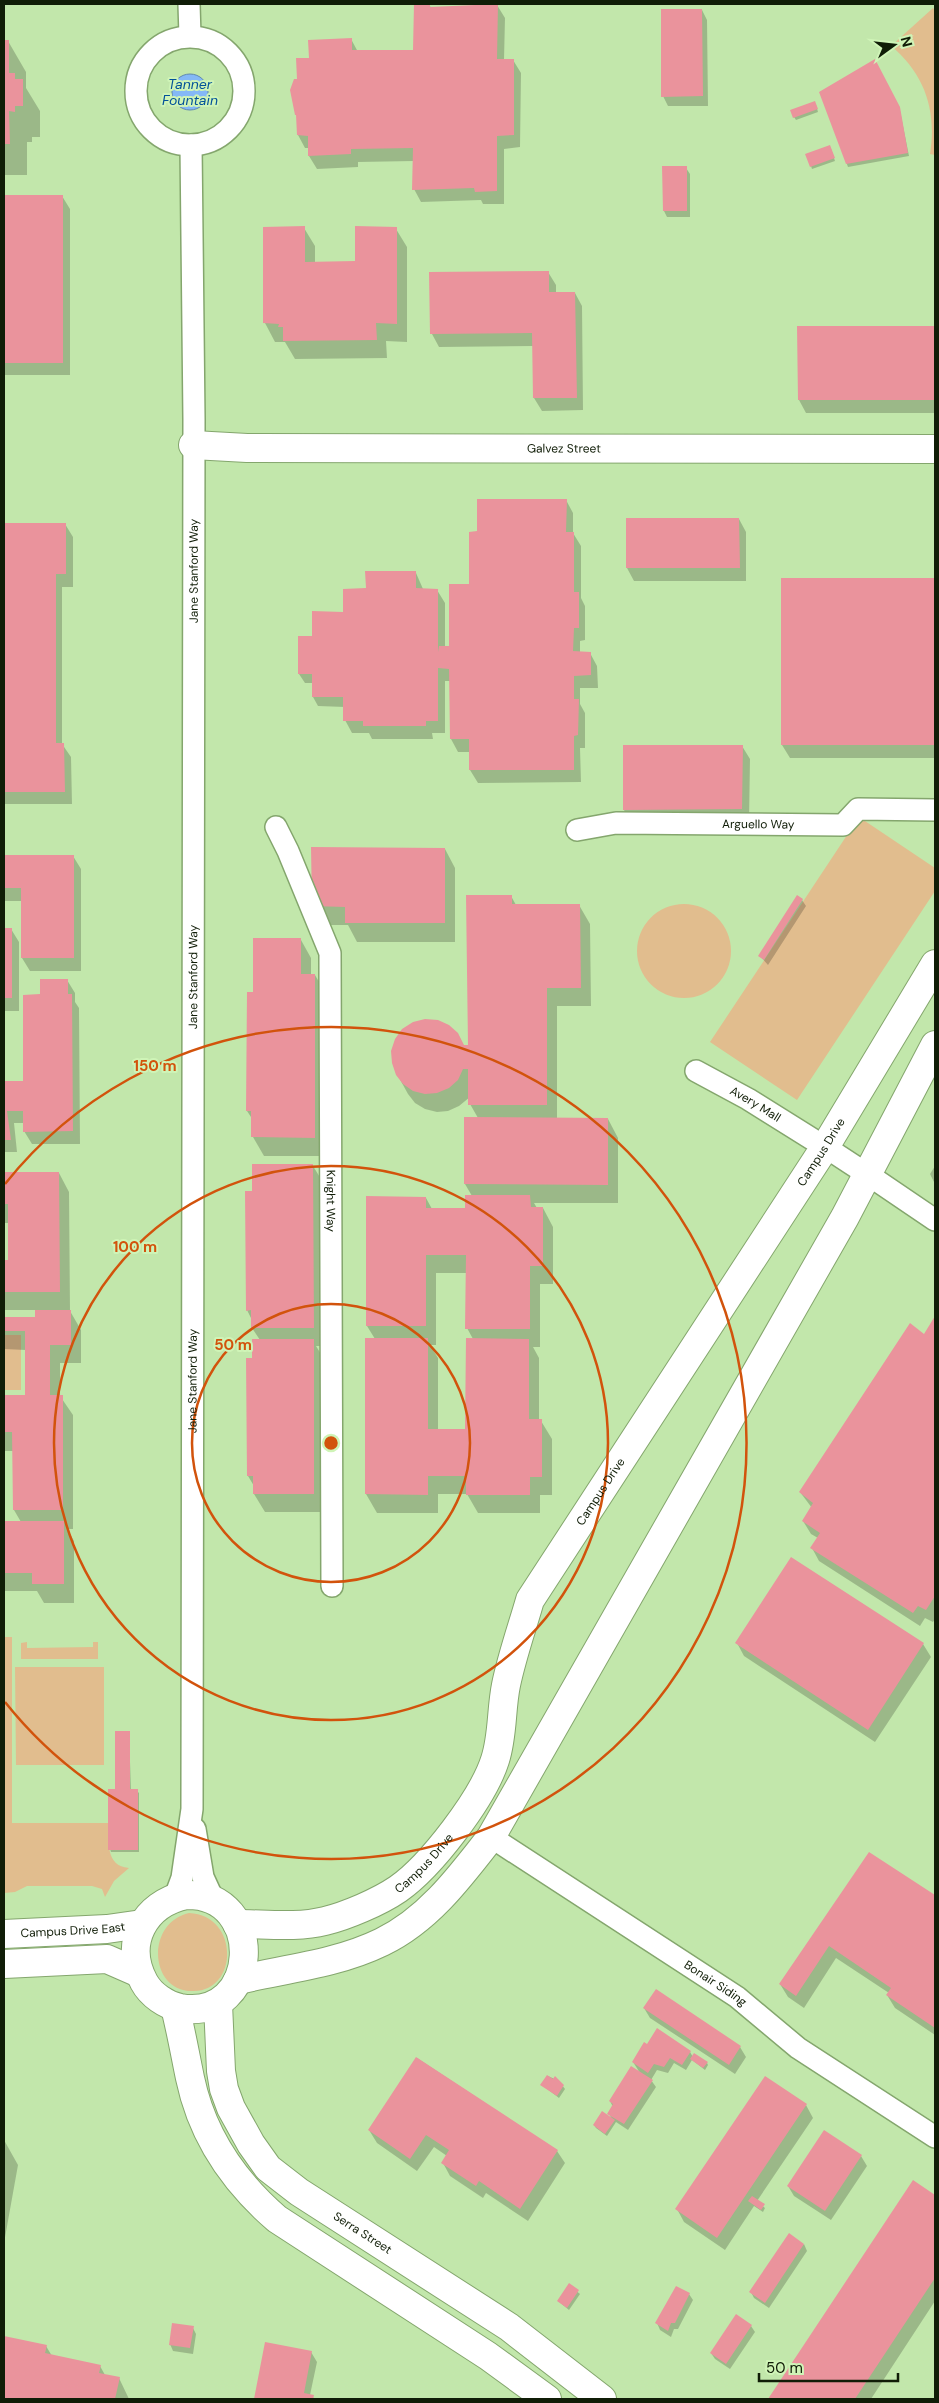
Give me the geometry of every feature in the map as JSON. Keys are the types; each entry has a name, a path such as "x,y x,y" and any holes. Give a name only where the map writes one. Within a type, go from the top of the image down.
{"street":[{"path":"189,4 190,36"},
{"path":"190,36 205,38 219,45 231,55 239,67 244,85 243,102 237,119 225,132 210,142 191,145 175,143 147,124 139,107 136,92 139,72 152,52 170,40 190,36"},
{"name":"Jane Stanford Way","path":"175,1897 182,1878 192,1809 193,446 191,145"},
{"name":"Galvez Street","path":"193,446 247,448 935,449"},
{"name":"Arguello Way","path":"577,830 616,823 843,825 858,809 935,810"},
{"name":"Knight Way","path":"276,827 288,851 330,953 332,1586"},
{"name":"Campus Drive","path":"238,1924 294,1925 318,1923 360,1908 398,1889 424,1864 463,1819 482,1790 496,1759 506,1685 530,1600 824,1147 935,964"},
{"path":"238,1980 342,1957 382,1942 413,1923 436,1903 463,1874 490,1837 845,1217 935,1046"},
{"name":"Avery Mall","path":"696,1071 748,1099 812,1139"},
{"path":"830,1150 935,1220"},
{"name":"Jane Stanford Way","path":"192,1809 203,1877 214,1900 238,1924 244,1943 244,1960 238,1980 218,2004"},
{"name":"Bonair Siding","path":"490,1837 737,1996 798,2048 935,2137"},
{"path":"214,1900 197,1895 175,1897 156,1908 142,1924 136,1941 136,1958 139,1974 155,1995 175,2007 190,2010 204,2009 218,2004"},
{"name":"Campus Drive East","path":"4,1934 142,1924"},
{"path":"4,1964 107,1959 139,1974"},
{"name":"Serra Street","path":"218,2004 218,2037 224,2088 250,2144 268,2168 299,2192 510,2328 602,2399"},
{"path":"175,2007 184,2040 190,2079 205,2123 230,2171 255,2200 276,2219 488,2356 547,2399"}],"shaded area":[{"path":"933,8 935,11 935,155 930,154 932,123 926,94 912,69 891,46"},
{"path":"859,817 935,868 935,891 797,1100 710,1042"},
{"path":"675,904 693,904 718,917 728,933 731,951 728,969 718,985 693,998 675,998 650,985 637,960 637,942 650,917"},
{"path":"4,1335 21,1335 21,1390 4,1390"},
{"path":"4,1637 12,1637 12,1823 108,1823 109,1845 112,1858 121,1866 129,1868 114,1881 105,1897 102,1889 92,1886 27,1886 15,1892 4,1893"},
{"path":"27,1642 27,1648 93,1647 93,1642 98,1642 98,1659 21,1659 21,1643"},
{"path":"15,1667 104,1667 104,1765 16,1765"},
{"path":"189,1913 205,1917 217,1926 224,1938 227,1952 225,1966 219,1979 209,1987 194,1991 179,1989 168,1981 161,1970 158,1956 159,1943 165,1930 175,1919"}],"water":[{"name":"Tanner Fountain","path":"190,74 202,80 208,92 202,104 190,110 178,104 172,92 178,80"}],"building":[{"path":"414,4 430,4 430,7 498,4 497,59 514,59 514,135 497,136 497,191 475,192 474,188 412,190 413,148 351,149 351,154 308,156 308,136 297,135 296,115 290,90 294,79 297,79 296,58 309,58 308,40 352,38 352,50 413,50"},
{"path":"661,9 702,9 703,96 661,97"},
{"path":"4,40 9,40 9,73 15,73 15,79 23,79 23,106 15,106 15,112 9,111 10,144 4,144"},
{"path":"875,59 900,107 908,153 846,164 819,92"},
{"path":"815,101 818,109 793,118 790,110"},
{"path":"830,145 835,158 810,167 805,154"},
{"path":"662,166 687,166 687,211 663,211"},
{"path":"4,195 63,195 63,363 4,363"},
{"path":"305,226 305,262 355,261 355,226 397,227 397,324 376,323 377,340 283,341 283,327 278,327 279,324 263,323 263,227"},
{"path":"549,271 549,292 575,292 577,398 533,398 532,333 430,334 429,272"},
{"path":"797,326 935,326 935,400 798,400"},
{"path":"477,499 567,499 566,532 574,532 574,592 579,592 579,628 574,628 573,651 591,652 591,675 574,676 574,699 579,699 578,735 574,736 574,770 469,770 469,739 450,739 449,669 438,668 438,721 426,721 426,726 363,726 363,721 343,721 343,697 312,697 312,674 298,674 298,636 312,636 312,611 343,612 343,589 366,588 365,571 416,571 416,588 438,589 438,652 439,646 449,646 449,584 469,584 469,532 477,531"},
{"path":"626,518 739,518 740,568 626,568"},
{"path":"4,523 66,523 66,574 56,574 56,743 64,743 65,792 4,792"},
{"path":"781,578 935,578 935,745 781,745"},
{"path":"623,745 743,745 742,809 623,810"},
{"path":"311,847 445,848 445,923 345,923 345,907 312,906"},
{"path":"4,855 74,855 74,958 21,958 21,888 4,888"},
{"path":"466,895 512,895 512,904 580,904 581,988 547,988 547,1105 468,1105 468,1069 463,1069 458,1080 449,1088 437,1093 425,1094 413,1091 403,1084 396,1075 391,1051 395,1039 402,1029 413,1022 425,1019 438,1020 449,1025 458,1033 464,1045 468,1045"},
{"path":"797,895 803,899 764,960 758,956"},
{"path":"4,928 12,928 12,998 4,998"},
{"path":"253,938 301,938 301,974 315,974 315,1138 251,1137 251,1111 246,1111 247,992 253,992"},
{"path":"40,979 68,979 68,994 72,994 73,1131 23,1132 23,1111 7,1111 11,1140 4,1140 4,1081 23,1081 23,995 40,994"},
{"path":"464,1117 608,1118 608,1185 464,1184"},
{"path":"252,1164 313,1164 314,1328 251,1328 251,1310 246,1311 245,1191 252,1191"},
{"path":"4,1172 59,1172 60,1292 4,1292 4,1260 8,1260 8,1204 4,1204"},
{"path":"465,1195 530,1195 531,1207 543,1207 543,1266 530,1266 530,1329 465,1329 466,1255 426,1255 426,1326 366,1326 366,1196 426,1197 426,1208 465,1208"},
{"path":"35,1310 71,1310 71,1345 50,1345 50,1395 63,1395 63,1510 13,1510 12,1432 4,1432 4,1395 25,1395 25,1331 4,1331 4,1317 35,1317"},
{"path":"935,1316 935,1596 926,1610 918,1606 913,1613 810,1548 820,1533 802,1521 813,1503 799,1492 910,1323 924,1334"},
{"path":"365,1338 428,1338 428,1429 465,1429 466,1338 529,1339 529,1419 542,1419 542,1477 530,1477 530,1495 466,1495 466,1476 428,1476 428,1495 365,1494"},
{"path":"252,1339 314,1339 314,1494 253,1494 253,1476 247,1476 246,1358 252,1358"},
{"path":"4,1521 64,1521 64,1584 32,1584 32,1573 4,1573"},
{"path":"791,1557 924,1643 868,1730 735,1643"},
{"path":"115,1731 130,1731 130,1789 138,1789 138,1850 108,1850 108,1789 115,1789"},
{"path":"869,1852 935,1895 935,2028 886,1995 891,1988 829,1946 796,1996 779,1984"},
{"path":"656,1989 741,2046 729,2065 643,2008"},
{"path":"657,2028 691,2051 682,2065 670,2058 664,2067 654,2064 648,2073 632,2062 644,2042 647,2044"},
{"path":"694,2053 708,2062 703,2068 690,2059"},
{"path":"416,2057 558,2150 520,2209 479,2181 476,2186 441,2163 449,2150 426,2135 410,2159 368,2130"},
{"path":"631,2066 653,2080 624,2124 607,2114 613,2104 609,2101"},
{"path":"547,2075 553,2079 555,2076 564,2085 557,2096 540,2085"},
{"path":"765,2076 807,2104 717,2238 675,2209"},
{"path":"602,2111 615,2120 605,2134 593,2125"},
{"path":"824,2130 862,2155 825,2211 787,2186"},
{"path":"913,2180 935,2195 935,2278 855,2399 768,2399"},
{"path":"752,2196 765,2204 761,2210 748,2201"},
{"path":"789,2233 804,2244 765,2303 749,2292"},
{"path":"569,2283 579,2290 567,2308 557,2301"},
{"path":"676,2286 690,2293 675,2323 671,2323 668,2331 655,2323"},
{"path":"736,2314 752,2325 726,2364 710,2353"},
{"path":"172,2323 194,2326 190,2348 169,2345"},
{"path":"4,2336 47,2345 45,2353 101,2365 99,2373 120,2377 115,2399 4,2399"},
{"path":"265,2342 312,2351 304,2393 314,2395 313,2399 254,2399"}]}
